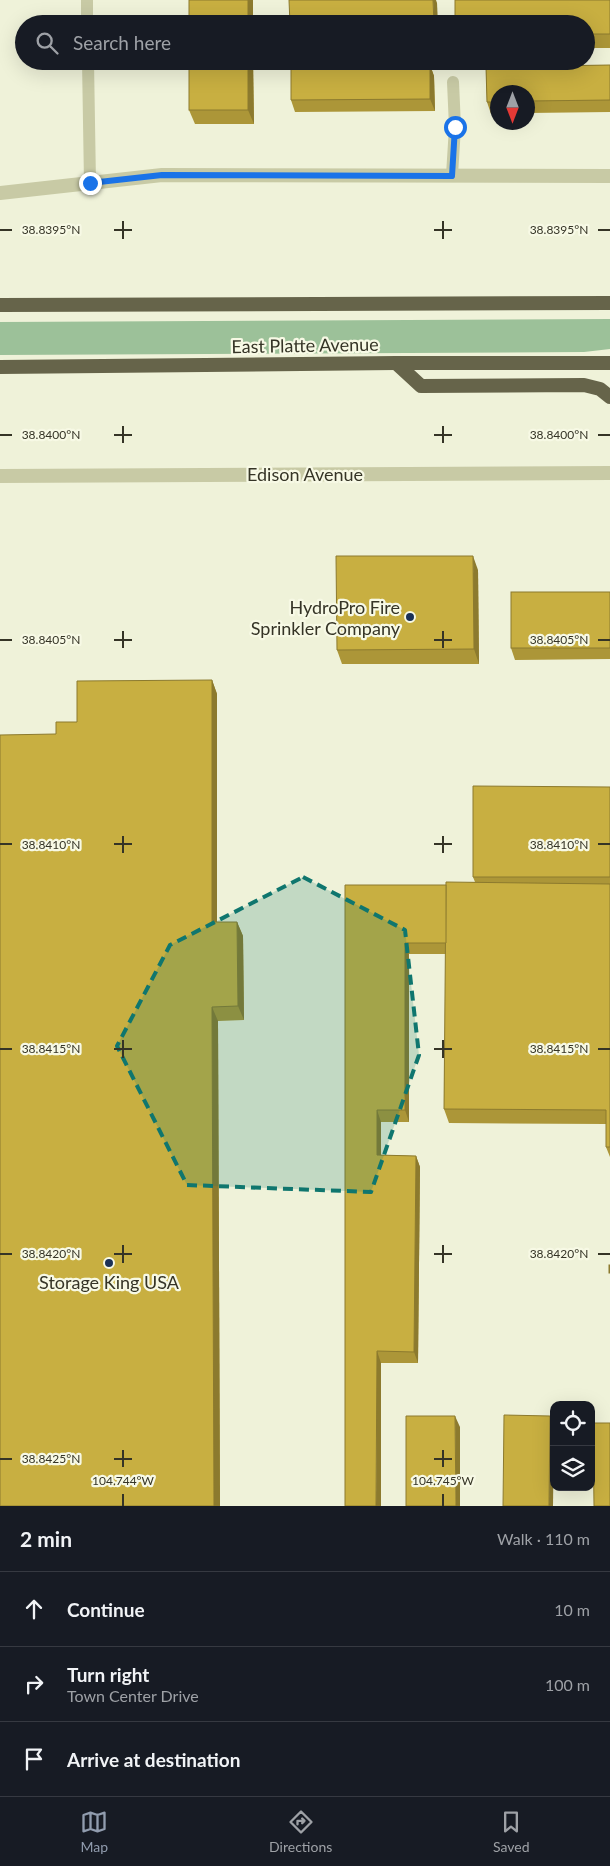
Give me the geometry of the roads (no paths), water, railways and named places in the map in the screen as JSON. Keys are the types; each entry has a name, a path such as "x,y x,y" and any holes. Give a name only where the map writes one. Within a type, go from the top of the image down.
{"highway":[{"path":"0,306 610,303"},
{"path":"396,363 421,386 584,385 600,389 610,397"},
{"name":"East Platte Avenue","path":"0,367 610,363"}],"street":[{"path":"0,193 162,175 610,176"},
{"name":"Edison Avenue","path":"0,476 610,473"}],"lane":[{"path":"87,0 87,15"},
{"path":"88,70 90,183"},
{"path":"452,176 455,127 453,82"}],"place":[{"name":"HydroPro Fire Sprinkler Company","path":"410,617"},
{"name":"Storage King USA","path":"109,1263"}]}
